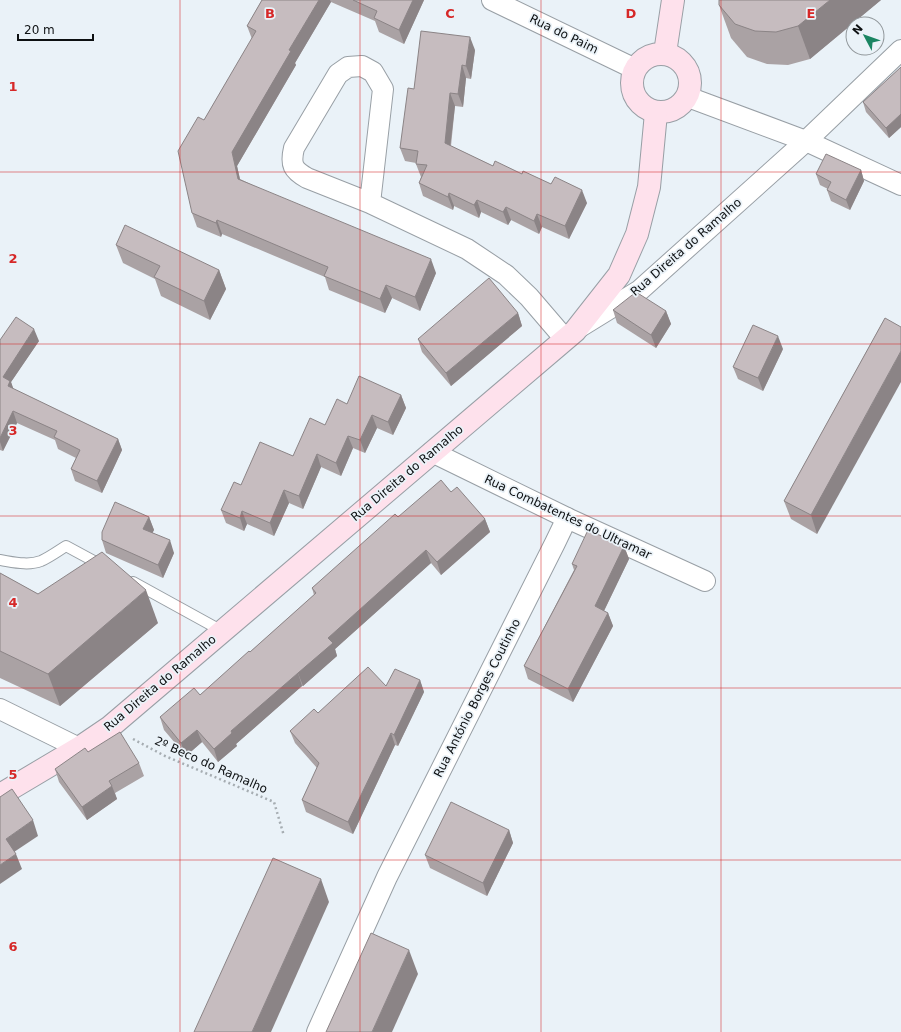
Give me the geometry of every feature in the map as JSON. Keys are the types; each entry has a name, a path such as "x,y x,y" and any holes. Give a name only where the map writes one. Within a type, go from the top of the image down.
{"main road":[{"path":"665,53 673,0"},
{"path":"665,53 679,58 688,69 692,83 688,97 674,110 656,113 643,107 634,96 631,83 635,69 642,60 653,54 665,53"},
{"path":"570,335 619,275 637,234 649,187 656,113"},
{"name":"Rua Direita do Ramalho","path":"0,795 79,748 110,727 570,335"}],"street":[{"name":"Rua do Paim","path":"492,0 635,69"},
{"name":"Rua Direita do Ramalho","path":"570,335 640,290 806,141 901,50"},
{"path":"370,203 383,89 373,72 362,66 348,67 338,74 294,148 292,158 293,166 298,173 370,203 467,248 506,275 570,335"},
{"path":"688,97 806,141 901,185"},
{"name":"Rua Combatentes do Ultramar","path":"432,452 567,518 705,581"},
{"name":"Rua António Borges Coutinho","path":"317,1032 387,877 567,518"},
{"path":"0,709 79,748"}],"lane":[{"path":"0,560 31,563 41,560 66,546 113,572"},
{"path":"127,579 222,631"}],"path":[{"name":"2º Beco do Ramalho","path":"110,727 165,756 274,802 284,836"}],"building":[{"path":"262,0 319,0 232,152 238,179 431,259 415,297 386,285 380,299 324,276 328,267 217,220 216,223 192,213 178,151 198,117 204,120 256,31 247,26"},
{"path":"353,0 413,0 399,30 374,18 377,11"},
{"path":"719,0 830,0 798,26 776,32 755,31 735,24 719,5"},
{"path":"421,31 470,37 466,66 462,65 458,94 450,93 445,143 493,166 495,161 522,174 523,171 551,184 555,177 582,190 565,226 537,214 534,221 506,207 503,212 477,200 474,205 449,193 448,197 419,183 427,165 416,164 418,151 400,148 408,88 414,89"},
{"path":"901,67 901,114 886,128 863,102"},
{"path":"826,154 861,170 846,200 827,190 831,182 816,174"},
{"path":"125,225 219,270 204,301 154,277 160,266 116,245"},
{"path":"489,278 518,313 446,373 418,339"},
{"path":"636,292 666,311 651,335 613,310"},
{"path":"16,317 34,329 3,377 10,381 8,386 118,439 97,481 71,469 80,450 54,437 57,431 13,411 0,438 0,340"},
{"path":"885,318 901,327 901,351 811,515 784,501"},
{"path":"753,325 778,336 758,378 733,367"},
{"path":"359,376 401,395 388,422 372,415 360,440 348,436 336,463 317,454 299,496 284,490 270,523 242,511 240,518 221,510 234,482 241,485 260,442 293,456 310,418 325,425 337,399 347,404"},
{"path":"441,480 451,492 457,487 485,519 437,562 426,550 328,638 333,643 231,731 232,733 214,749 197,730 181,743 160,717 194,688 200,695 316,593 312,588 395,514 398,517"},
{"path":"115,502 149,517 143,529 170,540 158,565 102,540 102,532"},
{"path":"588,530 624,546 595,606 608,613 568,689 524,666 577,566 572,564"},
{"path":"102,552 146,590 48,674 0,651 0,573 38,594"},
{"path":"368,667 386,686 395,669 420,680 394,735 391,733 348,822 302,800 319,763 290,731 314,709 318,713"},
{"path":"120,732 139,763 109,781 112,786 82,807 55,769 85,748 88,752"},
{"path":"12,789 33,820 6,839 16,854 0,865 0,797"},
{"path":"451,802 509,830 483,883 425,855"},
{"path":"273,858 321,879 252,1032 194,1032"},
{"path":"371,933 409,950 372,1032 326,1032"}]}
